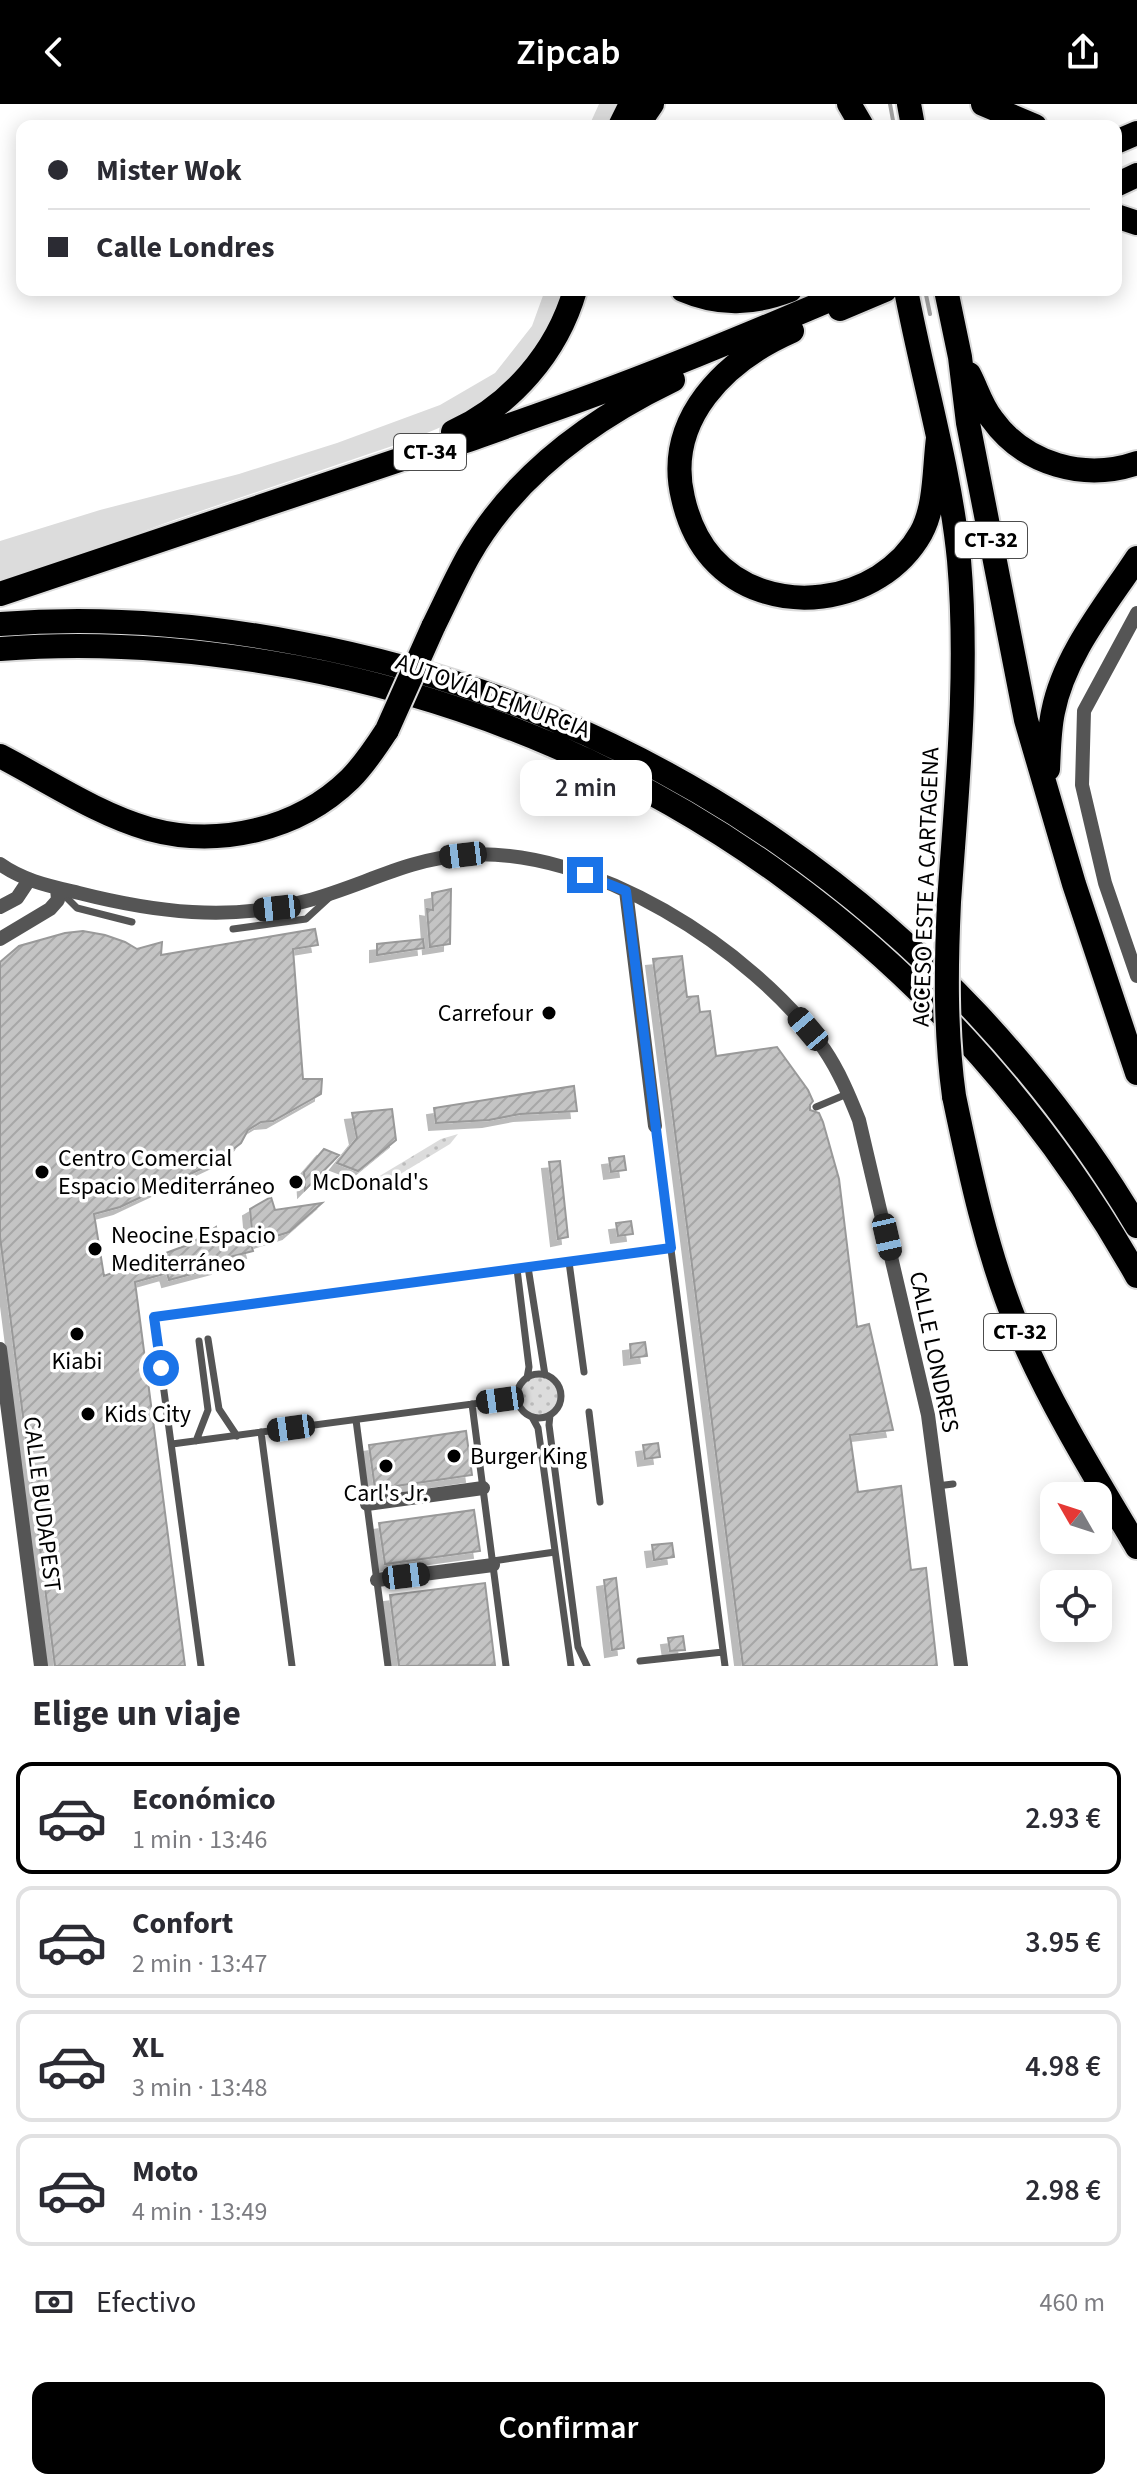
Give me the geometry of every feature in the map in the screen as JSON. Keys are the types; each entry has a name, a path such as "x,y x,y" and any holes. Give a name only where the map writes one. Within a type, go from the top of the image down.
{"highway":[{"path":"983,104 1021,120"},
{"path":"408,457 466,426 495,407 521,384 542,359 572,296"},
{"path":"702,296 720,302 744,302 774,296"},
{"name":"CT-34","path":"0,594 408,457 434,451 858,296"},
{"path":"861,296 771,340 720,377 703,398 690,421 680,467 687,515 699,539 713,558 732,575 754,587 801,597 847,593 885,573 904,555 921,532 930,507 938,438"},
{"name":"ACCESO ESTE A CARTAGENA","path":"907,296 953,514 963,643 961,728 946,965 947,1029 954,1096 985,1230 1016,1323 1067,1427 1137,1547"},
{"name":"CT-32","path":"947,296 960,357 968,423 1026,720 1074,884 1137,1073"},
{"path":"0,756 101,809 148,828 190,836 229,835 283,821 316,805 350,779 387,730 470,553 521,484 599,421 649,391 749,345 771,340"},
{"path":"960,357 992,420 1006,437 1027,452 1075,470 1099,472 1137,463"},
{"path":"1047,787 1053,711 1061,684 1091,628 1137,558"},
{"name":"AUTOVÍA DE MURCIA","path":"0,624 158,624 238,632 340,651 405,666 493,694 571,725 632,754 781,843 844,890 910,946 991,1027 1041,1086 1091,1154 1137,1226"},
{"name":"AUTOVÍA DE MURCIA","path":"0,649 157,649 234,657 334,675 398,690 473,714 551,743 621,776 737,844 794,882 869,943 921,991 972,1044 1039,1124 1091,1199 1137,1276"}],"street":[{"path":"1137,613 1084,711 1082,785 1105,883 1137,976"},
{"name":"CALLE LONDRES","path":"0,864 29,880 57,888 141,907 194,913 277,908 334,893 410,864 463,855 489,854 539,861 626,891 700,933 768,985 792,1009 825,1051 849,1093 867,1148 928,1415 961,1666"},
{"path":"0,907 17,898 29,880"},
{"path":"0,939 50,909 58,900 57,888"},
{"path":"626,891 655,1126"},
{"name":"CALLE BUDAPEST","path":"0,1349 4,1408 41,1666"},
{"path":"367,1504 483,1488"},
{"path":"377,1580 493,1563"}],"lane":[{"path":"57,888 77,908 132,922"},
{"path":"233,929 306,919 334,893"},
{"path":"816,1107 849,1093"},
{"path":"655,1126 725,1666"},
{"path":"201,1666 154,1317 671,1248"},
{"path":"569,1262 584,1372"},
{"path":"528,1267 545,1375"},
{"path":"517,1269 529,1367 526,1378"},
{"path":"196,1441 208,1410 204,1340 219,1409 237,1436"},
{"path":"532,1417 550,1415 559,1406 561,1393 556,1382 545,1375 526,1378 520,1385 517,1398 522,1410 532,1417 538,1428 571,1666"},
{"path":"172,1444 517,1398"},
{"path":"472,1404 506,1666"},
{"path":"589,1412 600,1502"},
{"path":"550,1415 578,1647 587,1666"},
{"path":"356,1420 388,1666"},
{"path":"261,1432 292,1666"},
{"path":"937,1486 953,1484"},
{"path":"493,1563 555,1552"},
{"path":"640,1661 723,1652"}],"shaded area":[{"path":"599,104 619,104 612,120 592,120"},
{"path":"543,296 562,296 549,329 527,361 496,396 458,420 410,440 174,520 0,584 0,541 100,510 239,474 337,443 440,405 495,373 532,326"},
{"path":"458,1134 450,1144 379,1187 373,1180 441,1139"},
{"path":"539,1374 554,1381 561,1396 554,1411 539,1418 524,1411 517,1396 524,1381"}],"building":[{"path":"451,889 450,944 430,947 427,909 433,910 432,893"},
{"path":"315,929 318,945 293,949 303,1079 322,1079 321,1094 273,1121 261,1122 248,1130 241,1143 218,1161 120,1207 94,1214 104,1276 190,1244 216,1227 218,1240 252,1231 250,1209 271,1197 275,1210 322,1203 289,1232 251,1244 253,1251 218,1260 218,1267 169,1280 167,1273 135,1282 185,1666 55,1666 0,1237 0,962 19,946 83,931 105,935 137,949 162,942 161,955"},
{"path":"423,939 424,948 377,955 377,944"},
{"path":"682,956 687,997 698,996 700,1012 710,1011 716,1056 777,1047 808,1090 813,1101 810,1110 819,1113 823,1122 839,1179 857,1327 869,1324 893,1430 850,1435 858,1492 901,1486 911,1570 926,1568 937,1666 743,1666 653,959"},
{"path":"574,1086 577,1111 436,1123 434,1108"},
{"path":"392,1109 396,1140 358,1171 337,1163 357,1138 352,1113"},
{"path":"324,1149 339,1155 305,1190 304,1172"},
{"path":"624,1156 626,1170 611,1172 609,1158"},
{"path":"560,1161 568,1237 558,1239 549,1162"},
{"path":"631,1221 633,1234 618,1236 616,1223"},
{"path":"645,1342 647,1356 631,1358 630,1344"},
{"path":"466,1431 472,1475 375,1489 369,1445"},
{"path":"658,1443 660,1457 645,1459 643,1445"},
{"path":"474,1510 480,1551 385,1564 379,1523"},
{"path":"672,1543 674,1557 654,1560 652,1545"},
{"path":"616,1578 624,1648 612,1650 604,1580"},
{"path":"485,1583 495,1665 399,1666 390,1595"},
{"path":"683,1636 685,1650 670,1651 668,1638"}],"waterway":[{"path":"890,104 893,120"},
{"path":"926,296 930,314"}],"place":[{"name":"Carrefour","path":"549,1013"},
{"name":"Centro Comercial Espacio Mediterráneo","path":"42,1172"},
{"name":"McDonald's","path":"296,1182"},
{"name":"Neocine Espacio Mediterráneo","path":"95,1249"},
{"name":"Kiabi","path":"77,1334"},
{"name":"Kids City","path":"88,1414"},
{"name":"Burger King","path":"454,1456"},
{"name":"Carl's Jr.","path":"386,1466"}],"route":[{"path":"161,1368 154,1317 671,1248 626,891 585,875"}]}
